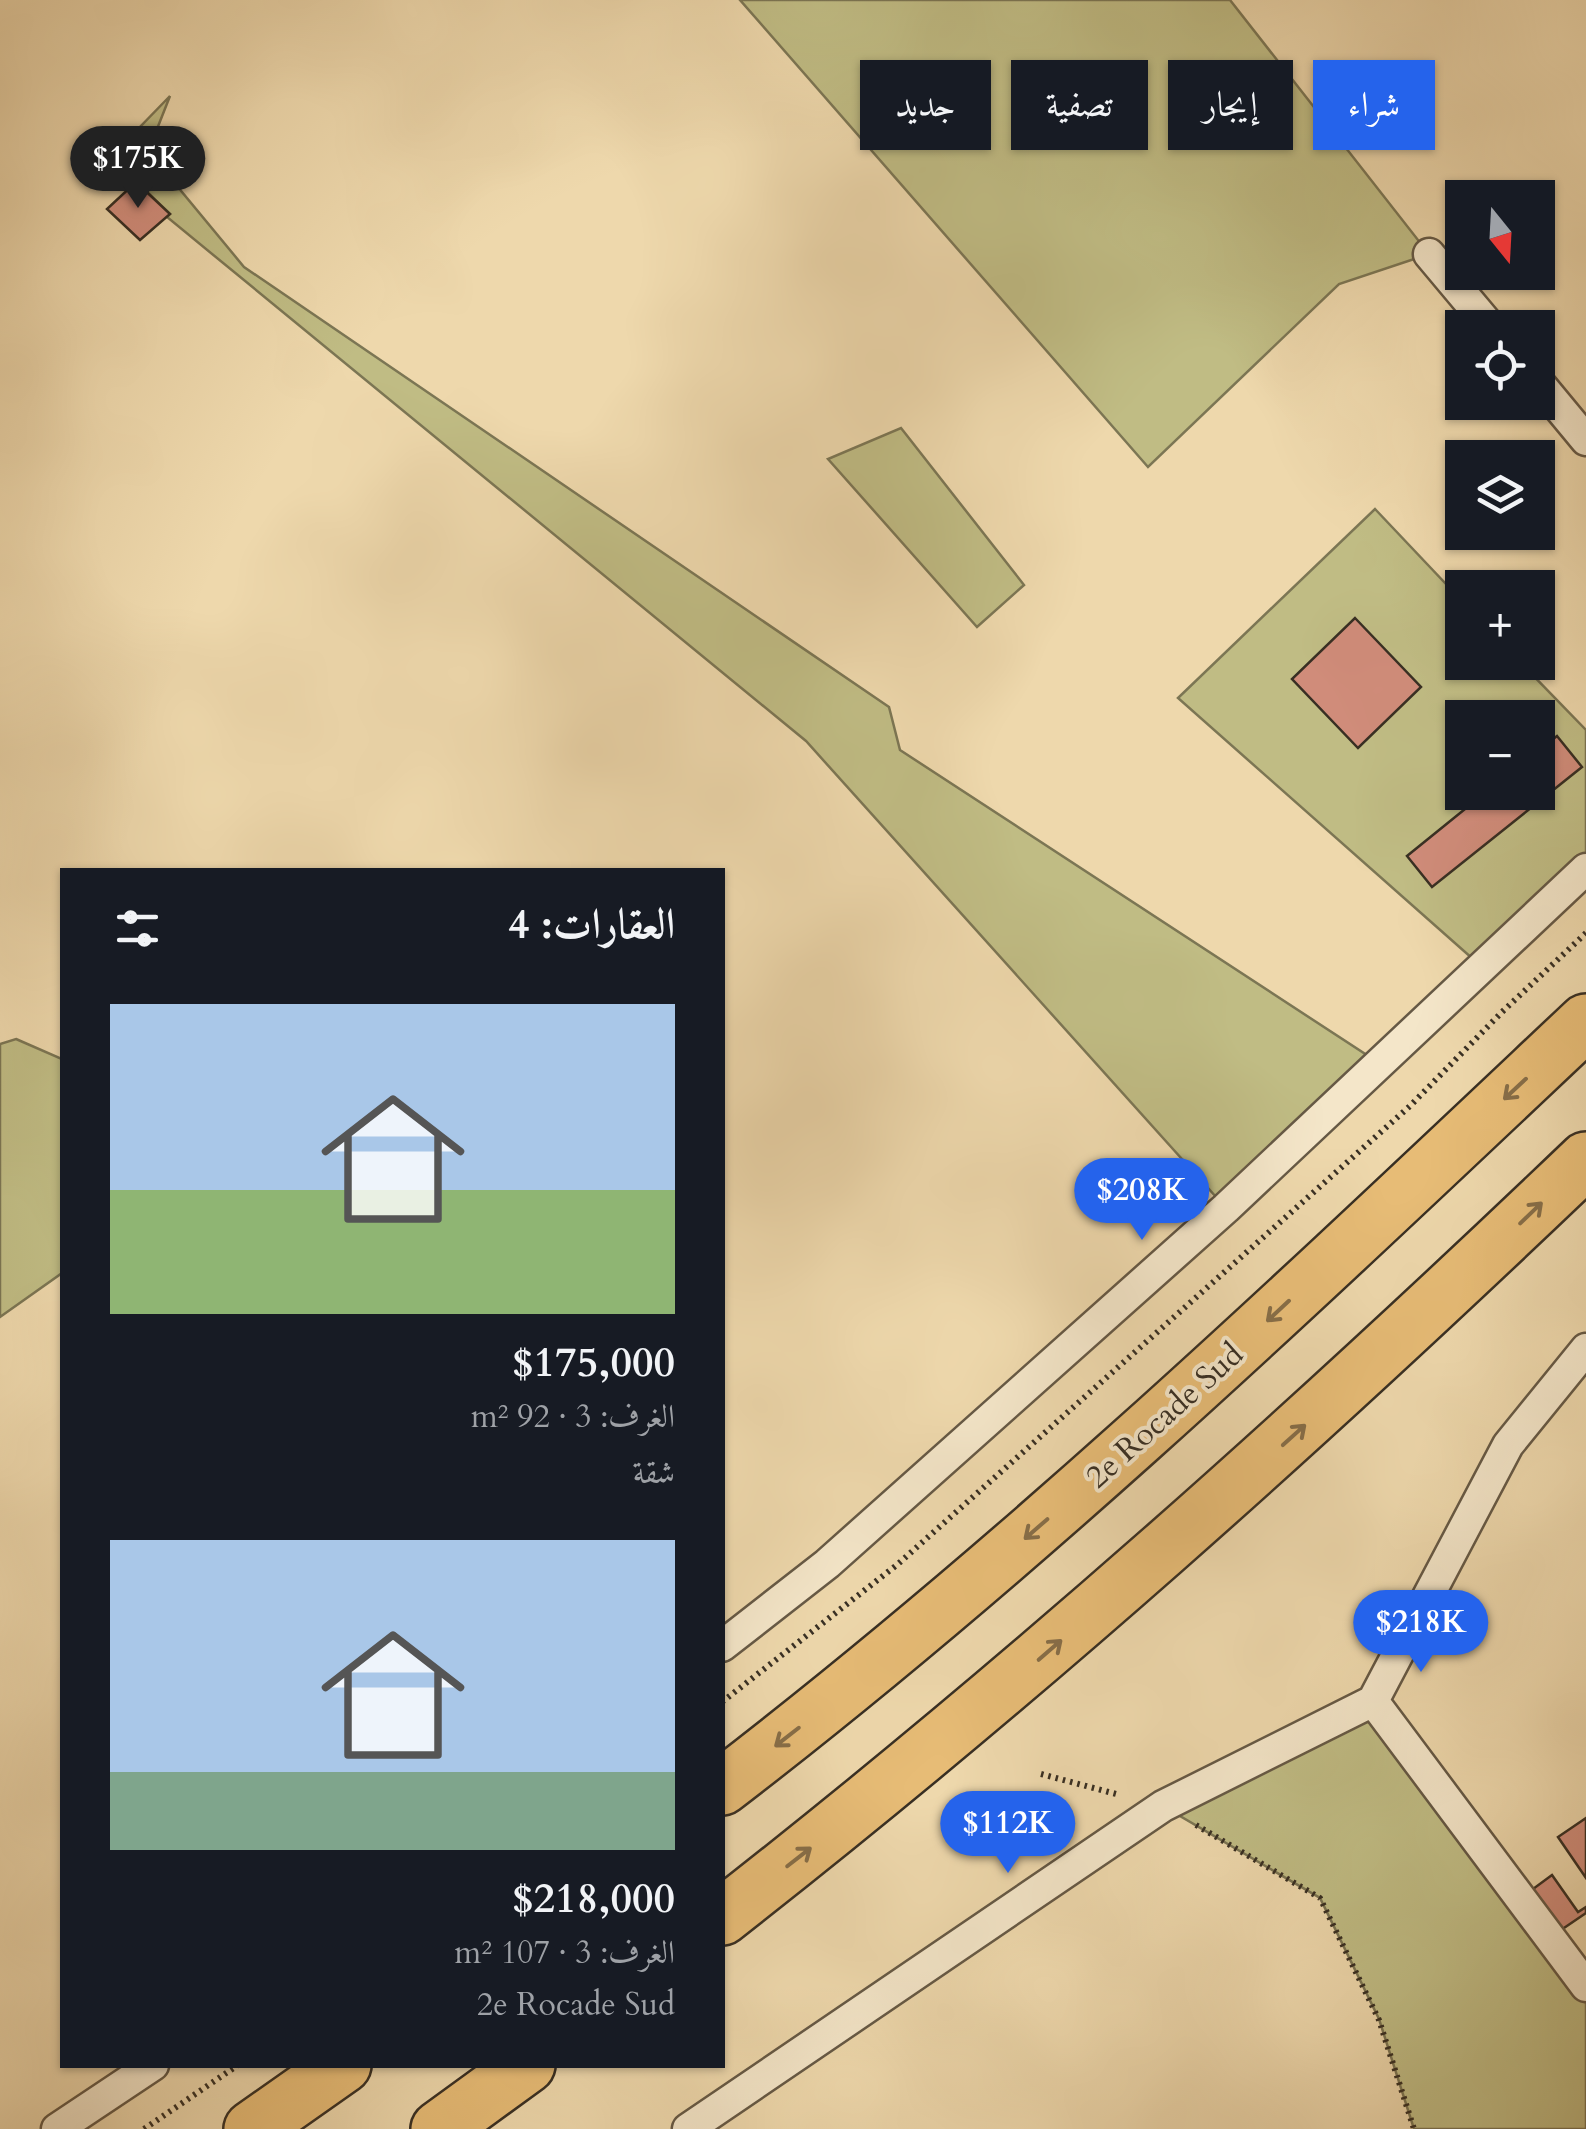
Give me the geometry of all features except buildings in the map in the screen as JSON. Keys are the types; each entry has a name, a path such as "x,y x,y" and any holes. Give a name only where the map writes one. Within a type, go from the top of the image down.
{"highway":[{"name":"2e Rocade Sud","path":"725,1785 850,1688 1140,1440 1586,1022"},
{"path":"725,1915 866,1805 1181,1536 1370,1367 1586,1160"},
{"path":"252,2129 339,2068"},
{"path":"439,2129 523,2068"}],"street":[{"path":"1430,254 1477,310"},
{"path":"1555,403 1586,440"},
{"path":"725,1644 827,1564 1226,1208 1586,869"},
{"path":"688,2129 1163,1806 1373,1702 1508,1445 1586,1348"},
{"path":"1373,1702 1586,1986"},
{"path":"57,2129 148,2068"}],"path":[{"path":"725,1700 928,1538 1410,1106 1586,933"},
{"path":"1042,1774 1163,1806 1320,1898 1379,2020 1414,2129"},
{"path":"144,2129 234,2068"}],"shaded area":[{"path":"740,0 1230,0 1277,60 1168,60 1168,150 1293,150 1293,80 1313,106 1313,150 1348,150 1429,254 1339,284 1148,467 871,150 991,150 991,60 860,60 860,137"},
{"path":"170,96 157,129 158,163 244,267 889,707 900,750 1379,1063 1226,1208 806,741 167,217 170,214 137,182 132,185 106,162"},
{"path":"901,428 1024,585 977,627 828,459"},
{"path":"1375,509 1445,583 1445,680 1537,680 1586,730 1586,869 1482,967 1178,698"},
{"path":"16,1039 60,1058 60,1274 0,1317 0,1044"},
{"path":"1373,1701 1586,1986 1586,2129 1414,2129 1379,2019 1320,1898 1163,1806"}]}
